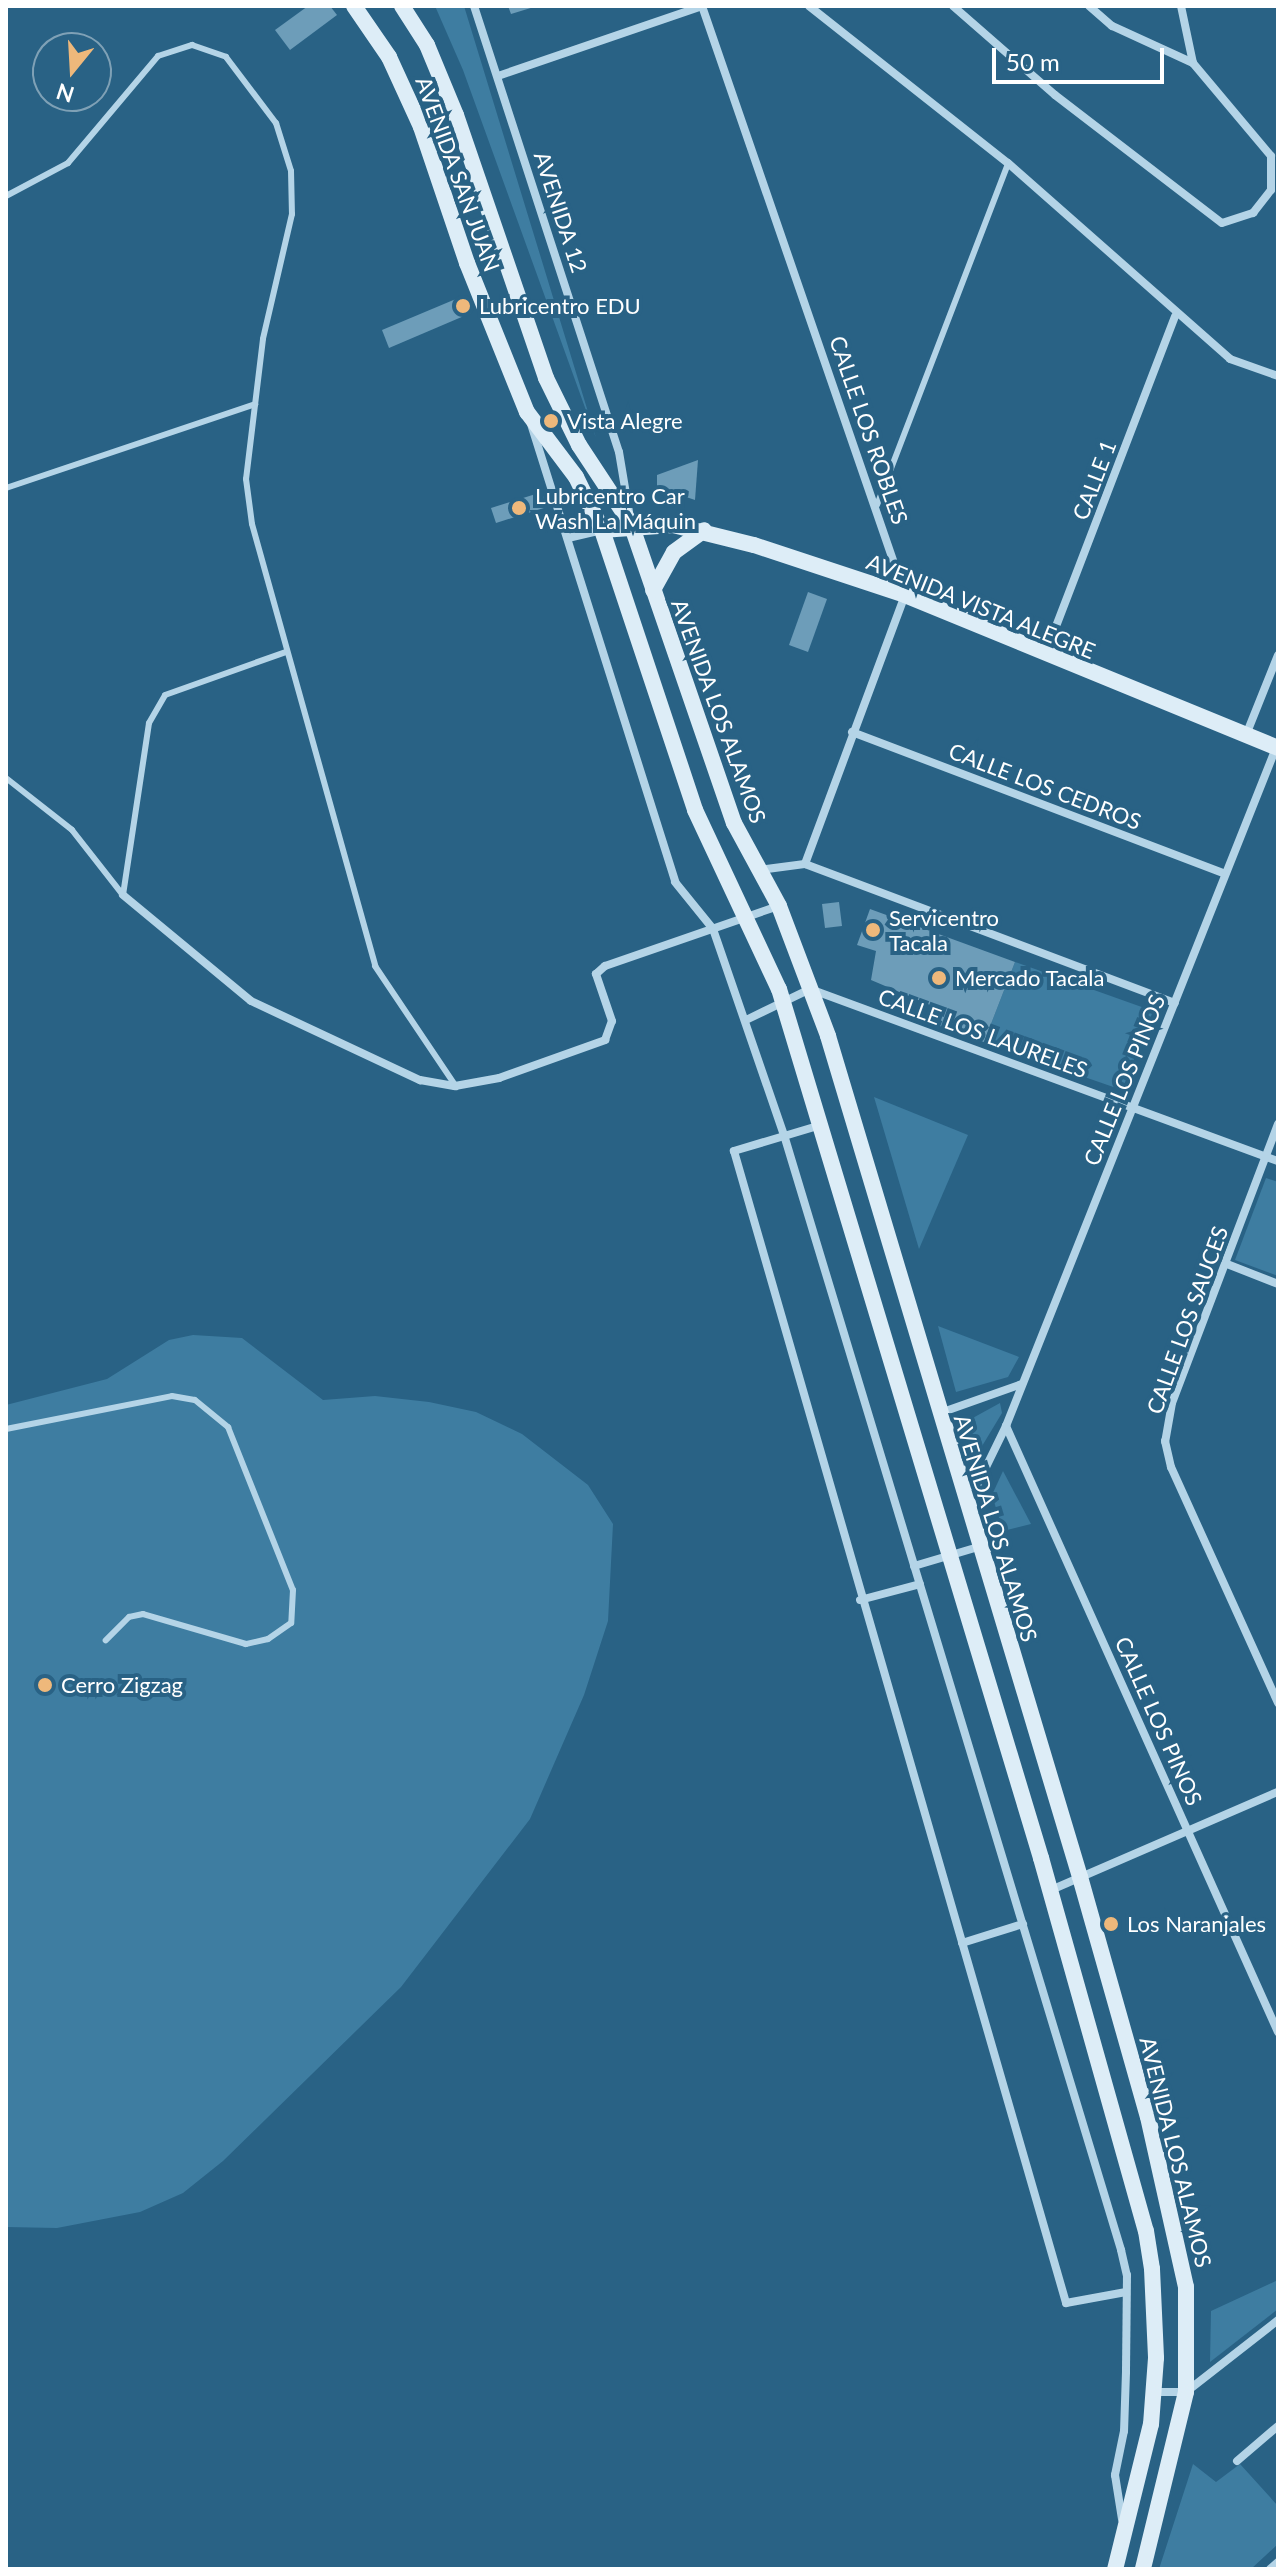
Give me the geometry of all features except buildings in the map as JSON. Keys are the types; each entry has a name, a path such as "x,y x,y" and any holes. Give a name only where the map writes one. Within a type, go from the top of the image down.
{"main road":[{"name":"AVENIDA SAN JUAN","path":"354,6 389,57 421,127 467,263 527,412 576,477 602,530"},
{"name":"AVENIDA SAN JUAN","path":"402,6 427,45 456,115 546,378 579,445 631,524"},
{"name":"AVENIDA VISTA ALEGRE","path":"602,530 631,524 704,530 905,595 1044,656 1277,748"},
{"name":"AVENIDA LOS ALAMOS","path":"631,524 734,823 779,906 810,989 1080,1877 1178,2235 1189,2332 1186,2392 1143,2569"},
{"path":"602,530 695,810 747,917 783,1002 1050,1890 1146,2231 1155,2343 1151,2424 1115,2569"},
{"path":"653,590 674,552 704,530"}],"street":[{"name":"AVENIDA 12","path":"474,6 619,452 631,524"},
{"path":"498,76 702,6"},
{"name":"CALLE LOS ROBLES","path":"702,6 877,505 905,595"},
{"path":"809,6 1008,163 1175,316 1230,359 1278,376"},
{"path":"953,6 1055,95 1222,223 1253,213 1271,190 1271,156 1193,63 1112,26 1089,6"},
{"path":"1181,6 1193,63"},
{"name":"CALLE 1","path":"1044,656 1175,316"},
{"path":"527,412 675,882 713,929 784,1135 1121,2250 1126,2292 1124,2431 1115,2475 1124,2530"},
{"name":"AVENIDA VISTA ALEGRE","path":"568,538 602,530"},
{"path":"805,864 905,595"},
{"path":"1246,735 1278,655"},
{"name":"CALLE LOS CEDROS","path":"852,732 1225,874"},
{"name":"CALLE LOS PINOS","path":"966,1507 1006,1426 1277,748"},
{"path":"759,870 805,864 1175,1003"},
{"path":"123,895 251,1001 420,1080 455,1086 499,1078 605,1040 612,1021 596,974 605,966 779,906"},
{"path":"746,1020 810,989"},
{"name":"CALLE LOS LAURELES","path":"810,989 1278,1161"},
{"name":"CALLE LOS SAUCES","path":"1278,1124 1172,1403 1165,1441 1182,1494 1278,1703"},
{"path":"822,1125 734,1151 860,1600 1066,2303 1126,2292"},
{"path":"1227,1264 1278,1284"},
{"path":"938,1413 1022,1384"},
{"name":"CALLE LOS PINOS","path":"1006,1426 1278,2032"},
{"path":"914,1566 978,1547"},
{"path":"860,1600 920,1584"},
{"path":"1050,1890 1278,1792"},
{"path":"962,1943 1023,1924"},
{"path":"1153,2392 1186,2392 1278,2320"},
{"path":"1237,2461 1278,2426"},
{"path":"1270,2569 1278,2562"}],"lane":[{"path":"6,196 68,163 158,56 192,45 226,57 276,123 291,171 292,214 273,289 255,404 246,479 252,524 375,966 455,1086"},
{"path":"877,505 1008,163"},
{"path":"6,488 255,404"},
{"path":"123,895 149,723 165,695 286,652"},
{"path":"6,778 72,830 123,895"},
{"path":"6,1429 172,1396 195,1400 228,1427 293,1590 291,1623 268,1639 246,1644 143,1614 129,1617 106,1640"}],"shaded area":[{"path":"435,6 464,6 596,438 463,70"},
{"path":"1015,962 1153,1011 1122,1090 984,1042"},
{"path":"874,1097 968,1135 919,1249"},
{"path":"1266,1178 1278,1182 1278,1276 1235,1260"},
{"path":"938,1326 1019,1357 1008,1377 956,1392"},
{"path":"193,1335 242,1338 323,1400 375,1396 429,1402 476,1412 522,1434 588,1485 613,1524 608,1621 584,1695 530,1819 401,1987 223,2161 183,2193 140,2212 57,2228 6,2227 6,1405 107,1379 169,1340"},
{"path":"1000,1403 1002,1413 973,1461 960,1425"},
{"path":"1003,1471 1031,1524 1003,1531 992,1495"},
{"path":"1278,2280 1278,2309 1210,2362 1211,2311"},
{"path":"1193,2464 1216,2482 1240,2464 1278,2506 1278,2544 1251,2569 1159,2569"}],"place":[{"name":"Lubricentro EDU","path":"463,306"},
{"name":"Vista Alegre","path":"551,421"},
{"name":"Lubricentro Car Wash La Máquin","path":"519,508"},
{"name":"Servicentro Tacala","path":"873,930"},
{"name":"Mercado Tacala","path":"939,978"},
{"name":"Cerro Zigzag","path":"45,1685"},
{"name":"Los Naranjales","path":"1111,1924"}]}
